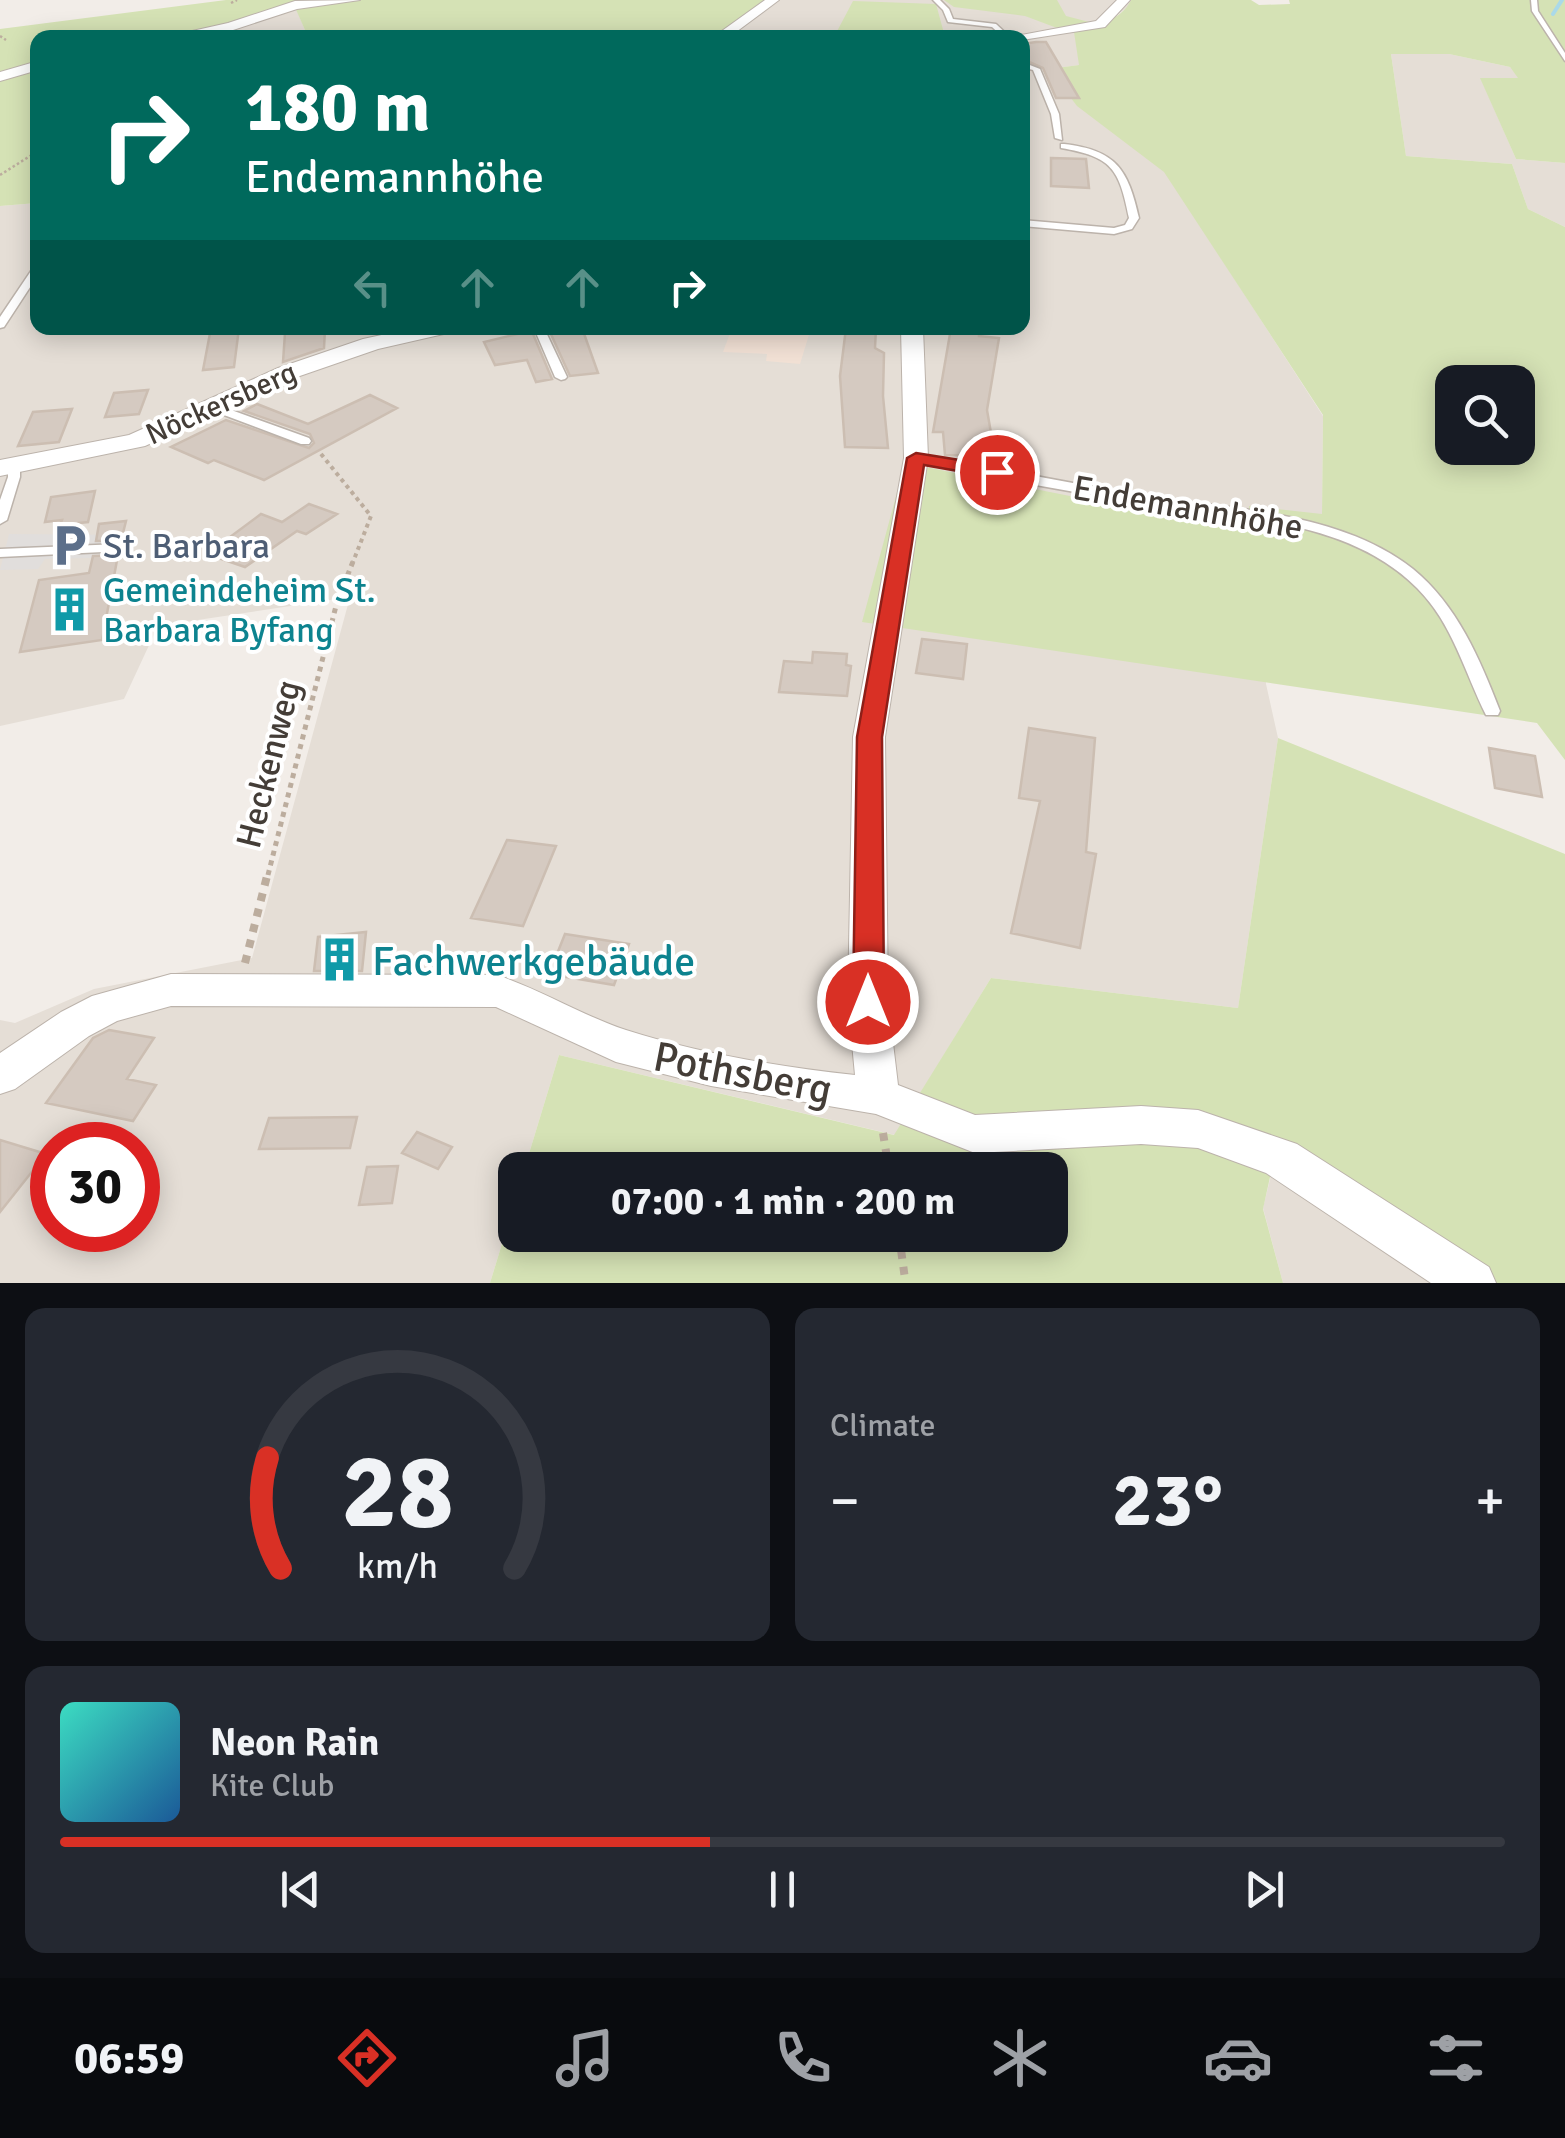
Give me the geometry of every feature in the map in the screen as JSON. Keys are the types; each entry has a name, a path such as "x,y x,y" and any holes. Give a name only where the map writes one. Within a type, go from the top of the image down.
{"street":[{"path":"213,30 298,4 354,0"},
{"path":"729,30 772,0"},
{"path":"1030,35 1100,24 1124,0"},
{"path":"0,77 30,68"},
{"path":"878,1096 868,1002 870,737 916,458 912,335"},
{"name":"Nöckersberg","path":"7,466 136,440 374,336"},
{"name":"Pothsberg","path":"0,1076 75,1024 106,1008 171,990 497,991 616,1045 746,1075 878,1096 975,1134 1141,1125 1198,1129 1281,1158 1472,1283"}],"lane":[{"path":"936,0 946,9 950,21 1003,30"},
{"path":"1534,0 1534,11 1565,60"},
{"path":"1030,67 1036,69 1048,96 1061,142 1100,150 1115,164 1134,218 1129,226 1114,230 1030,223"},
{"path":"0,325 30,279"},
{"path":"542,335 561,377"},
{"path":"212,407 304,441"},
{"name":"Endemannhöhe","path":"916,458 1164,502 1268,516 1330,534 1386,557 1430,592 1457,627 1492,710"},
{"path":"0,520 14,477 7,466"},
{"path":"0,553 119,548"}],"path":[{"path":"230,3 238,0"},
{"path":"0,36 6,40"},
{"path":"0,175 30,156"},
{"name":"Heckenweg","path":"238,990 332,620 371,516 321,454"},
{"path":"901,1252 905,1279"}],"shaded area":[{"path":"769,0 1131,0 1128,7 1105,24 1079,65 1050,69 1166,173 1323,416 1322,515 1249,507 1266,684 1278,738 1238,1008 991,978 895,1135 559,1055 529,1152 498,1152 499,1252 490,1283 0,1283 0,1020 15,1023 94,989 252,958 350,597 158,626 124,699 0,726 0,206 30,204 30,335 1030,335 1030,30 728,30"},
{"path":"295,6 305,30 203,30"},
{"path":"1391,54 1449,54 1510,67 1519,78 1481,79 1516,159 1565,163 1565,227 1528,209 1512,164 1406,156"},
{"path":"729,335 809,335 800,364 766,361 767,354 723,352"},
{"name":"St. Barbara","path":"9,534 135,535 133,557 45,559 38,569 0,570"},
{"path":"1273,1167 1474,1283 1283,1283 1263,1208"}],"green space":[{"path":"226,0 769,0 729,30 305,30 294,5 264,17 206,30 30,30 30,204 0,206 0,29"},
{"path":"944,0 1057,0 1066,16 1093,23 1057,28 1025,16 954,7"},
{"path":"1131,0 1251,0 1259,5 1290,4 1289,0 1565,0 1565,163 1516,159 1480,78 1518,78 1510,67 1449,54 1391,54 1406,156 1512,164 1528,209 1565,227 1565,760 1537,723 862,622 905,463 1155,513 1249,521 1249,506 1322,514 1323,415 1164,172 1077,106 1049,69 1079,65 1074,32 1107,22"},
{"path":"853,1 936,4 943,30 838,30"},
{"path":"1278,738 1565,854 1565,1283 1474,1283 1272,1168 1263,1209 1283,1283 490,1283 499,1252 1068,1252 1068,1152 529,1152 559,1055 894,1135 991,978 1238,1008"}],"building":[{"path":"1046,42 1079,98 1056,98 1043,68 1030,62 1030,43"},
{"path":"1051,158 1086,159 1089,188 1051,186"},
{"path":"210,335 238,335 234,367 203,370"},
{"path":"285,335 325,335 324,348 283,362"},
{"path":"533,335 552,379 536,382 527,360 495,365 484,342"},
{"path":"551,335 584,335 598,373 570,376"},
{"path":"845,335 876,335 875,348 884,353 888,448 845,447 840,376"},
{"path":"950,335 999,338 987,410 995,456 945,455 943,432 933,432"},
{"path":"148,390 139,414 105,417 114,393"},
{"path":"370,395 397,408 264,480 171,447 226,420 309,448 314,443 310,434 244,411 257,404 308,424"},
{"path":"72,409 59,442 18,446 33,412"},
{"path":"95,491 88,522 45,522 51,497"},
{"path":"309,504 337,514 306,534 297,531 245,567 207,554 261,514 282,522"},
{"path":"126,521 121,541 96,541 99,524"},
{"name":"Gemeindeheim St. Barbara Byfang","path":"118,555 102,640 20,652 39,580 89,573 93,556"},
{"path":"922,639 967,644 963,679 916,673"},
{"path":"813,652 847,654 846,665 851,666 847,696 779,692 784,661 812,663"},
{"path":"1029,728 1095,738 1086,852 1096,854 1080,948 1011,933 1040,801 1019,798"},
{"path":"1489,748 1535,756 1542,797 1495,788"},
{"path":"507,840 556,846 523,926 471,918"},
{"name":"Fachwerkgebäude","path":"366,932 362,971 314,971 318,937"},
{"path":"565,934 629,944 614,985 549,974"},
{"path":"109,1030 154,1038 127,1079 156,1085 133,1121 46,1103 93,1038"},
{"path":"357,1117 350,1148 259,1149 269,1118"},
{"path":"417,1132 452,1147 438,1169 402,1153"},
{"path":"0,1140 30,1149 30,1174 0,1212"},
{"path":"398,1166 392,1203 359,1205 367,1167"}],"waterway":[{"path":"1553,14 1562,0"}],"place":[{"name":"St. Barbara","path":"70,546"},
{"name":"Gemeindeheim St. Barbara Byfang","path":"70,610"},
{"name":"Fachwerkgebäude","path":"339,960"}],"route":[{"path":"868,1002 870,737 916,458 997,472"}]}
